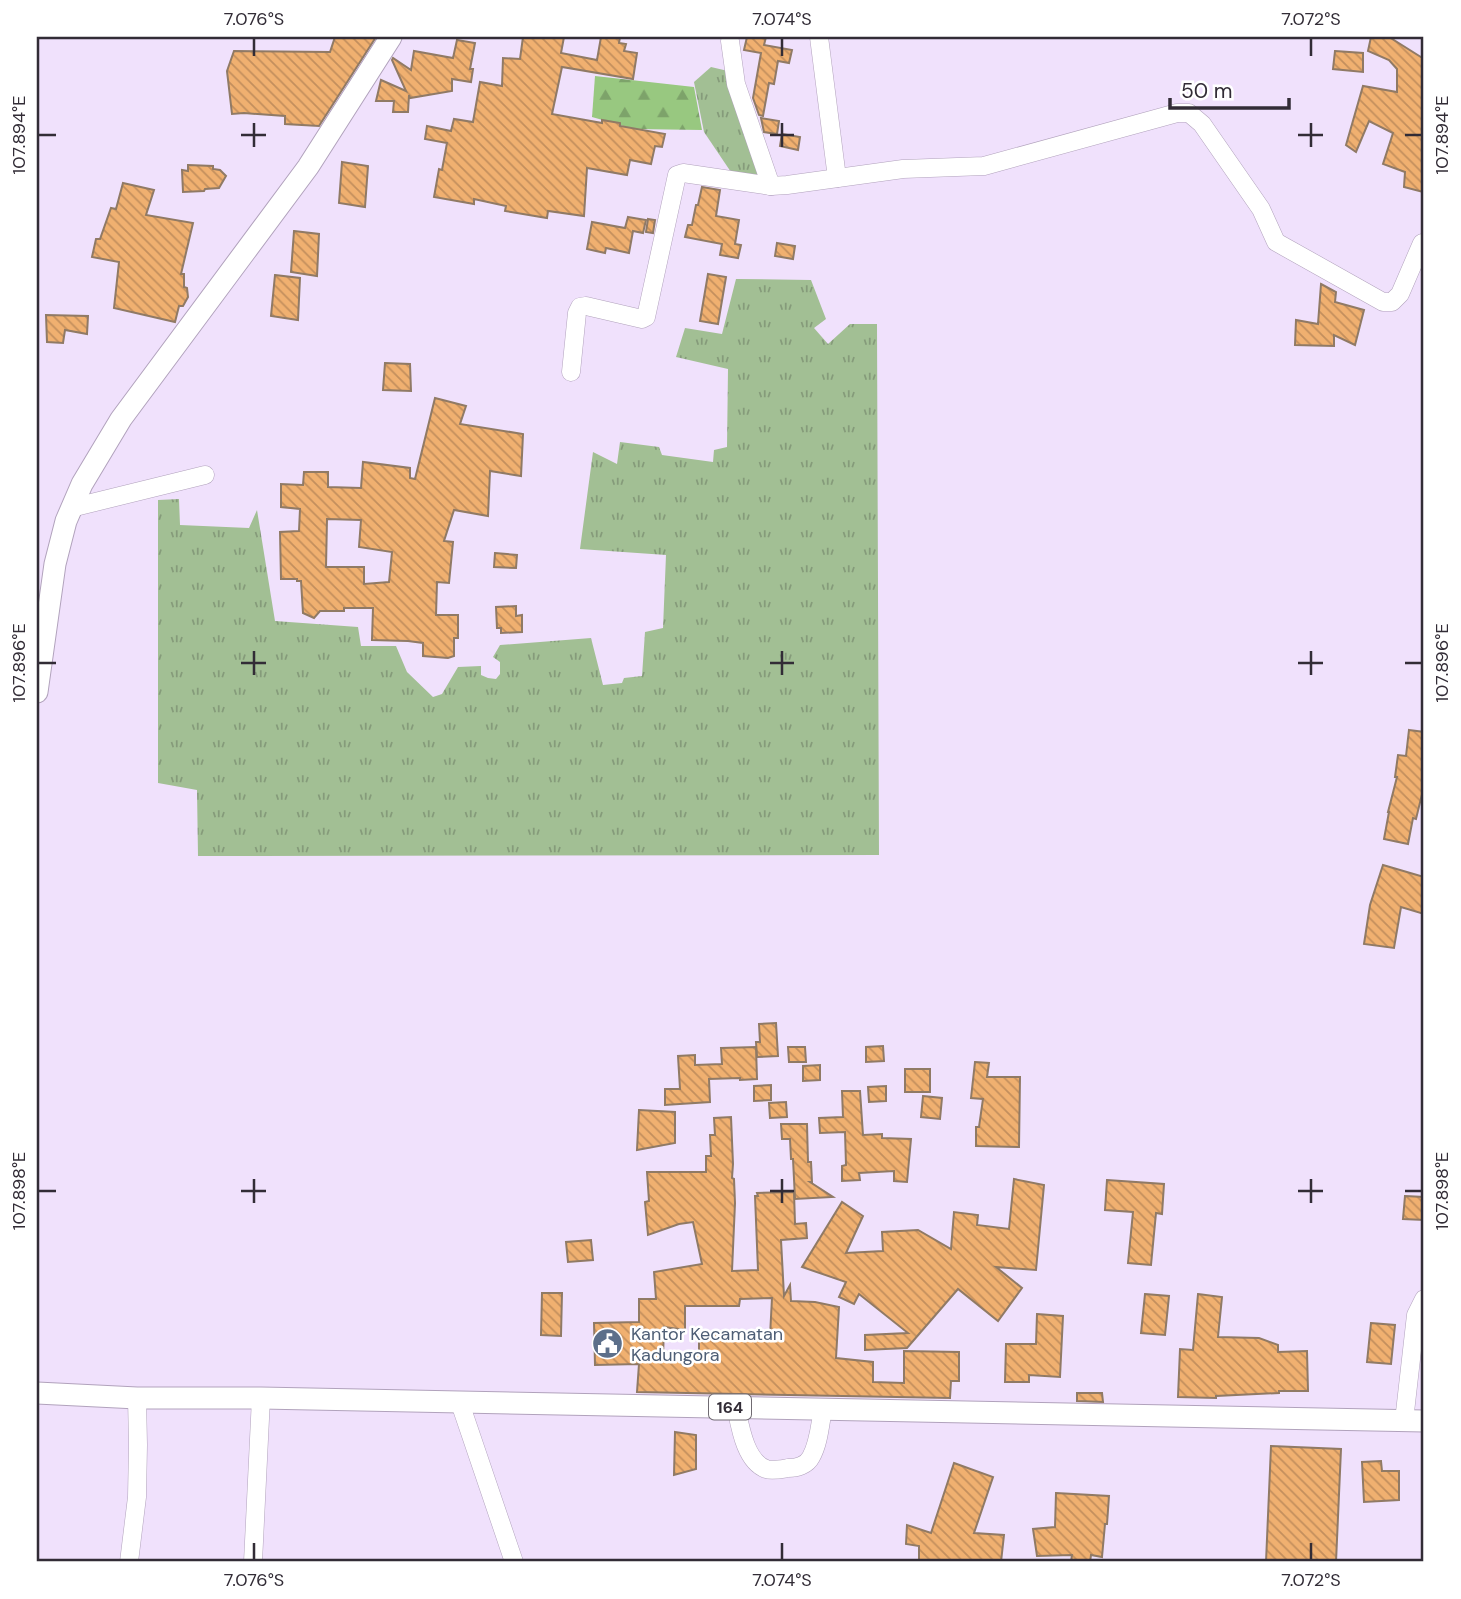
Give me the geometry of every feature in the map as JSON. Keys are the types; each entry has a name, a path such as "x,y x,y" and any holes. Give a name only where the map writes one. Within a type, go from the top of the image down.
{"main road":[{"path":"37,692 55,564 66,521 82,484 121,419 308,167 391,37"},
{"name":"164","path":"37,1393 137,1398 261,1398 1414,1421"}],"street":[{"path":"819,37 837,178"},
{"path":"730,41 736,84 771,186"},
{"path":"571,372 577,313 580,307 646,317 677,175 683,173 787,186 904,169 984,166 1177,113 1189,113 1202,124 1261,209 1276,242 1382,302 1392,302 1400,295 1424,238"},
{"path":"71,508 205,475"},
{"path":"1414,1421 1416,1315 1424,1299"},
{"path":"128,1562 137,1497 137,1398"},
{"path":"253,1562 261,1398"},
{"path":"460,1403 514,1562"},
{"path":"736,1408 749,1453 767,1469 802,1466 811,1459 823,1409"}],"green space":[{"path":"711,67 728,71 767,182 737,181 704,132 694,82"},
{"path":"595,76 694,87 702,130 634,129 592,117"},
{"path":"736,279 811,280 826,319 814,328 828,344 850,324 877,324 879,855 198,856 197,790 158,783 158,500 179,499 180,525 249,528 257,510 275,621 358,627 361,646 396,646 407,672 433,697 442,694 458,667 481,666 481,675 496,679 500,674 500,662 493,657 500,645 591,638 603,685 622,683 624,678 642,676 645,632 663,628 666,555 580,549 593,452 617,464 620,442 659,447 662,455 713,462 714,450 727,447 728,369 676,357 685,328 722,334"}],"building":[{"path":"335,37 376,37 319,126 285,124 285,116 232,114 227,71 234,51 330,52"},
{"path":"523,37 564,37 561,53 597,60 601,37 620,37 619,43 626,44 624,51 637,53 633,79 562,67 552,114 602,123 602,120 620,123 620,126 665,134 662,147 655,146 651,164 630,160 627,175 587,168 584,216 548,211 547,218 505,211 506,206 474,199 474,204 434,197 447,143 425,139 427,126 451,131 454,119 473,122 480,82 502,86 503,58 520,59"},
{"path":"747,37 766,37 764,45 792,50 789,63 778,61 774,84 769,83 763,116 759,115 753,98 761,53 744,50"},
{"path":"1371,37 1389,37 1424,59 1423,192 1404,187 1405,172 1383,164 1393,133 1369,121 1356,152 1346,145 1363,86 1397,92 1397,69 1389,60 1368,51"},
{"path":"457,40 475,43 470,69 473,69 471,82 452,79 452,91 410,98 409,95 408,112 393,112 394,101 376,101 381,80 406,91 393,58 411,70 414,51 453,58"},
{"path":"1335,51 1363,53 1363,72 1333,69"},
{"path":"761,118 779,121 777,134 764,132"},
{"path":"782,134 800,137 798,150 780,146"},
{"path":"342,162 368,166 365,207 339,203"},
{"path":"188,165 213,166 213,169 220,170 226,176 219,188 183,192 182,170 188,171"},
{"path":"123,183 154,190 146,215 193,223 181,274 184,274 184,287 187,288 188,297 183,306 179,306 175,322 114,308 119,262 92,257 96,239 100,239 111,208 116,209"},
{"path":"702,187 720,190 716,216 739,220 735,244 741,245 738,258 720,255 722,244 685,237 688,225 692,225"},
{"path":"628,217 646,220 643,233 633,231 629,253 606,248 605,253 587,249 592,222 625,228"},
{"path":"648,219 655,220 653,233 646,232"},
{"path":"294,231 319,234 317,276 291,272"},
{"path":"777,243 795,246 793,259 775,256"},
{"path":"708,274 726,277 718,324 700,321"},
{"path":"275,275 300,278 298,320 271,316"},
{"path":"1321,284 1336,292 1335,302 1364,310 1355,345 1334,335 1334,346 1295,345 1296,320 1318,324"},
{"path":"46,315 88,316 87,334 65,330 63,343 47,342"},
{"path":"385,363 410,364 411,391 383,390"},
{"path":"435,398 466,406 460,424 523,434 521,476 490,471 488,516 454,510 444,541 453,542 449,583 437,582 436,615 458,615 458,638 454,638 454,656 448,658 423,656 423,643 372,640 373,608 320,611 314,618 303,613 301,581 281,579 280,532 299,531 300,509 281,507 281,484 303,485 304,472 328,472 328,487 361,488 363,462 410,468 410,478 415,479","holes":["327,519 361,520 359,547 392,552 389,582 364,584 364,567 326,567"]},
{"path":"495,553 517,555 516,568 494,567"},
{"path":"516,606 516,616 522,615 522,632 501,633 501,628 497,628 496,607"},
{"path":"1409,730 1424,732 1424,786 1408,844 1384,839 1397,777 1398,755 1406,756"},
{"path":"1383,865 1424,877 1424,914 1401,907 1394,948 1364,944 1370,905"},
{"path":"776,1023 778,1056 757,1057 759,1024"},
{"path":"883,1046 884,1061 866,1062 866,1047"},
{"path":"756,1047 757,1079 709,1079 710,1102 665,1105 665,1089 680,1089 678,1056 695,1055 695,1065 722,1064 721,1048"},
{"path":"788,1047 805,1047 806,1062 789,1062"},
{"path":"975,1062 989,1063 987,1077 1020,1077 1019,1147 976,1146 976,1127 979,1127 983,1099 971,1098"},
{"path":"820,1065 820,1080 803,1081 803,1066"},
{"path":"905,1069 930,1069 930,1092 905,1092"},
{"path":"771,1085 771,1100 754,1101 754,1086"},
{"path":"886,1086 886,1101 869,1102 868,1087"},
{"path":"842,1091 860,1091 863,1135 882,1134 882,1138 911,1139 907,1182 894,1181 894,1171 859,1173 860,1180 842,1181 842,1166 846,1165 845,1132 820,1133 819,1118 843,1117"},
{"path":"923,1096 942,1098 940,1119 921,1117"},
{"path":"786,1102 787,1117 770,1118 769,1103"},
{"path":"639,1110 675,1112 675,1143 637,1150"},
{"path":"731,1117 735,1203 732,1271 758,1270 757,1193 794,1192 795,1224 806,1223 807,1238 781,1240 784,1296 790,1285 791,1301 839,1307 836,1358 873,1362 873,1382 904,1383 904,1351 959,1352 959,1381 951,1381 950,1398 637,1392 639,1364 595,1365 594,1323 639,1322 639,1299 656,1299 654,1272 702,1264 693,1222 648,1235 645,1202 649,1201 647,1172 706,1172 706,1156 711,1156 710,1135 715,1135 714,1118","holes":["772,1298 770,1336 699,1332 699,1353 663,1357 664,1327 685,1330 685,1306 739,1306 740,1299"]},
{"path":"781,1124 807,1124 810,1182 833,1197 795,1199 790,1139 782,1139"},
{"path":"1014,1179 1044,1185 1036,1270 996,1267 1022,1288 998,1321 958,1289 907,1348 865,1350 865,1335 908,1333 859,1294 854,1304 839,1297 846,1282 802,1267 842,1202 863,1216 846,1253 883,1251 882,1232 918,1230 951,1249 954,1212 978,1215 977,1225 1009,1229"},
{"path":"1107,1180 1164,1184 1162,1214 1156,1213 1151,1265 1128,1263 1133,1212 1105,1210"},
{"path":"1405,1196 1424,1197 1424,1220 1403,1219"},
{"path":"591,1240 593,1260 568,1262 566,1242"},
{"path":"542,1293 562,1293 561,1336 541,1335"},
{"path":"1145,1294 1169,1296 1165,1335 1141,1333"},
{"path":"1198,1294 1222,1297 1218,1337 1259,1338 1278,1345 1278,1352 1307,1351 1308,1391 1279,1391 1216,1398 1178,1397 1180,1349 1193,1350"},
{"path":"1037,1314 1063,1316 1060,1377 1029,1375 1029,1382 1005,1382 1006,1344 1036,1344"},
{"path":"1371,1323 1395,1325 1391,1364 1367,1362"},
{"path":"1077,1393 1102,1393 1103,1402 1077,1401"},
{"path":"675,1432 696,1435 696,1469 674,1475"},
{"path":"1271,1446 1341,1449 1336,1562 1266,1562"},
{"path":"1381,1461 1382,1471 1399,1471 1399,1500 1364,1502 1362,1462"},
{"path":"954,1463 993,1477 974,1533 1004,1535 1001,1562 919,1562 919,1546 906,1544 907,1525 931,1533"},
{"path":"1056,1493 1109,1496 1102,1557 1091,1555 1090,1562 1071,1562 1072,1555 1037,1556 1033,1529 1055,1527"}],"place":[{"name":"Kantor Kecamatan Kadungora","path":"608,1344"}]}
